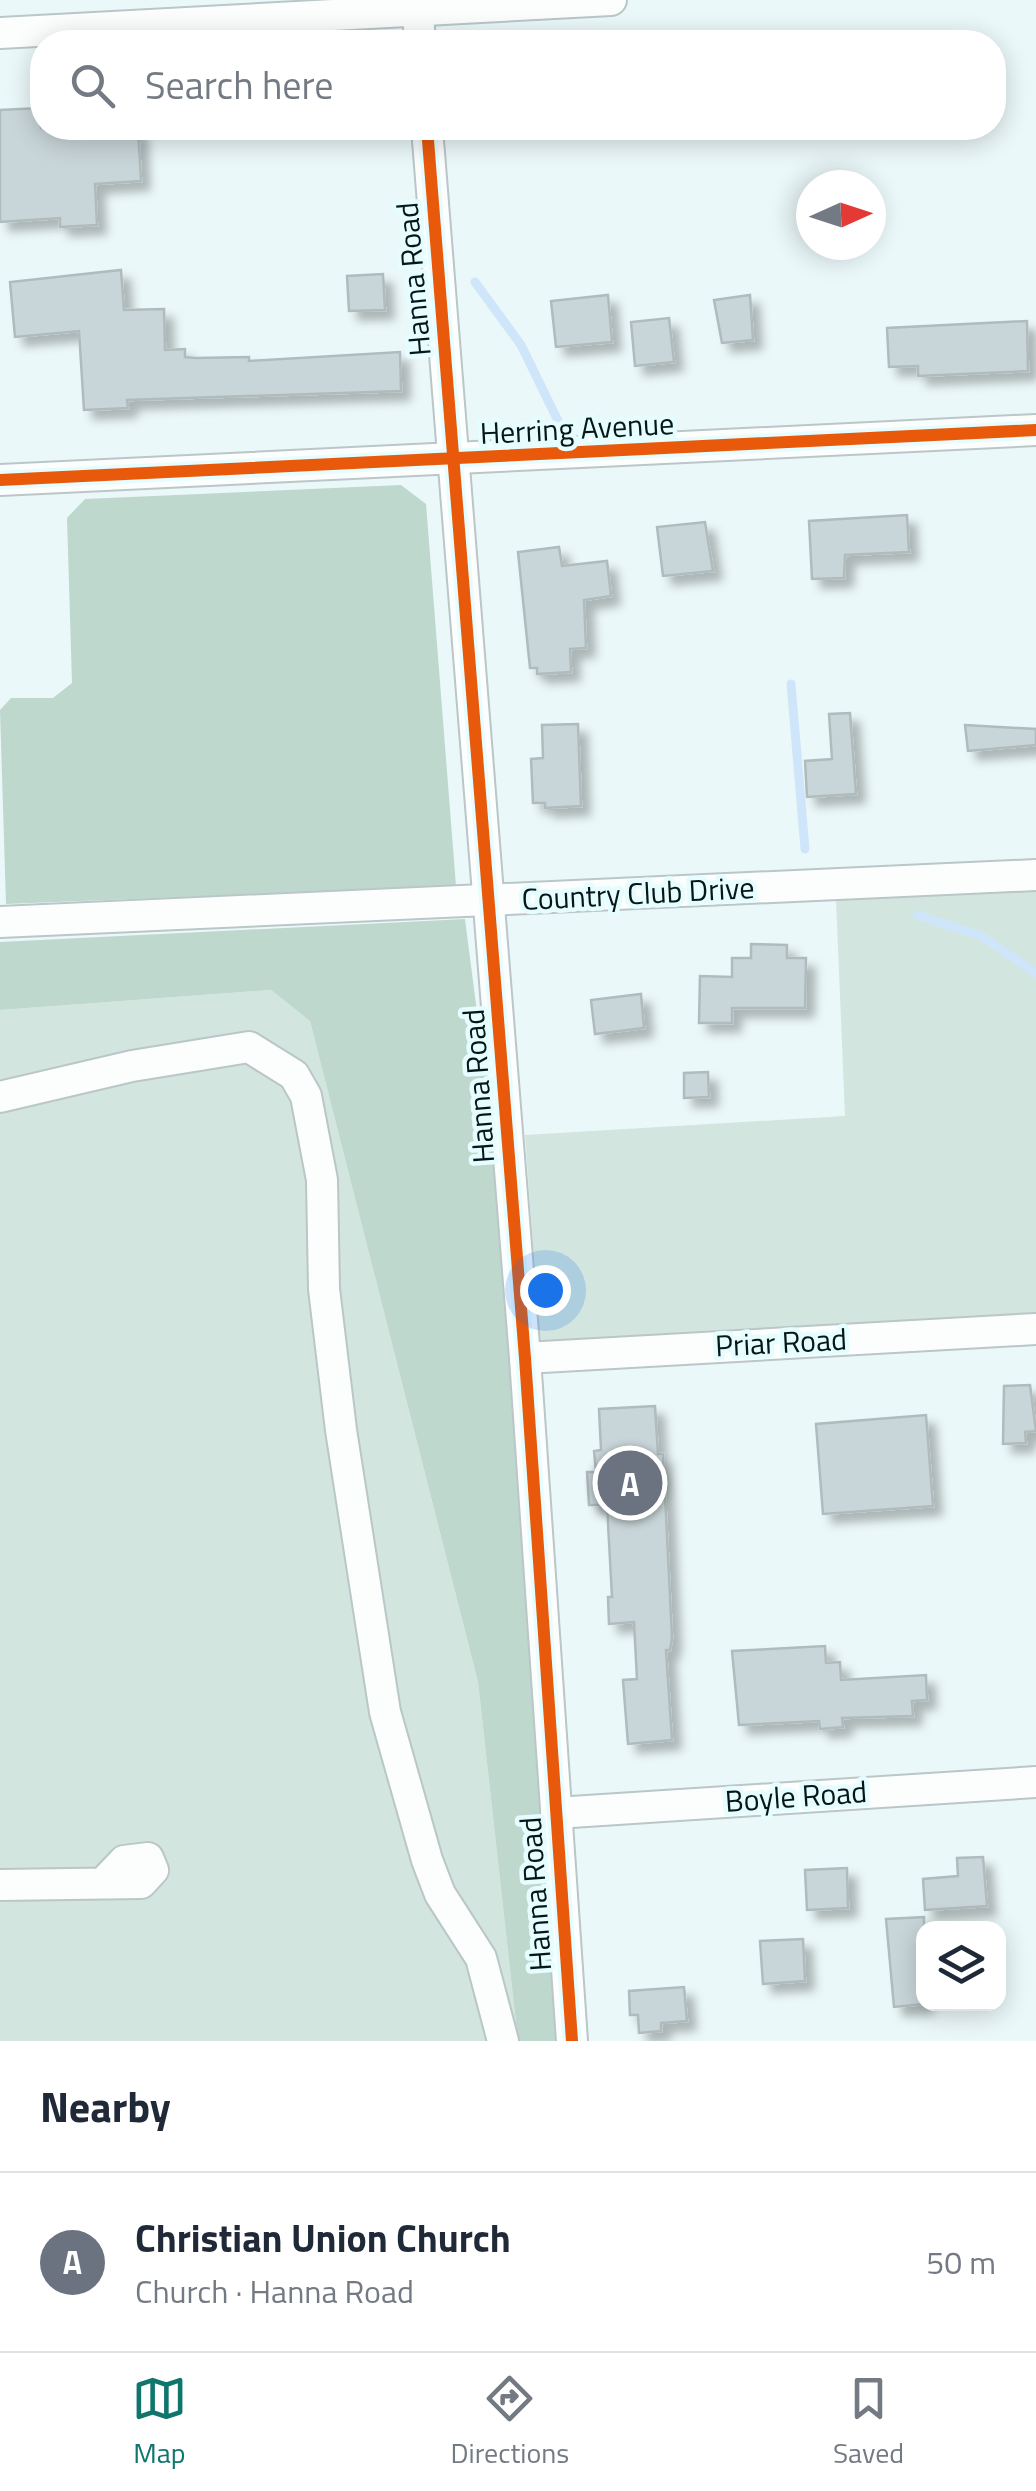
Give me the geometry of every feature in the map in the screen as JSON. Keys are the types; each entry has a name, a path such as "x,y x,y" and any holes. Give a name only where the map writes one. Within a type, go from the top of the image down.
{"street":[{"path":"45,30 417,5 610,0"},
{"path":"417,5 419,30"},
{"path":"0,33 30,31"},
{"name":"Hanna Road","path":"428,140 526,1358 572,2041"},
{"name":"Herring Avenue","path":"0,480 1036,430"},
{"name":"Country Club Drive","path":"0,922 1036,875"},
{"path":"0,1097 132,1066 248,1047 294,1074 306,1096 322,1180 324,1290 339,1412 385,1712 427,1860 440,1894 481,1958 503,2041"},
{"name":"Priar Road","path":"526,1358 1036,1329"},
{"name":"Boyle Road","path":"556,1813 1036,1782"},
{"path":"0,1885 104,1882"}],"shaded area":[{"path":"1036,890 1036,1320 540,1342 525,1135 845,1116 836,899"},
{"path":"271,990 310,1021 478,1682 518,2041 0,2041 0,1010"}],"green space":[{"path":"401,485 426,504 456,886 6,904 0,710 11,698 53,698 72,683 67,518 85,499"},
{"path":"465,919 494,1144 556,2041 518,2041 478,1682 310,1021 271,990 0,1010 0,942"}],"building":[{"path":"30,108 30,140 139,140 141,181 95,184 97,225 60,227 60,218 0,222 0,110"},
{"path":"121,270 124,310 164,309 165,350 185,349 185,357 249,357 249,361 400,352 401,391 127,400 128,408 84,410 79,331 15,337 10,282"},
{"path":"383,274 385,310 349,311 347,276"},
{"path":"608,295 612,342 556,347 551,301"},
{"path":"750,295 753,340 722,343 714,300"},
{"path":"669,318 674,362 635,366 631,322"},
{"path":"1027,321 1028,371 918,376 918,366 889,367 887,328"},
{"path":"907,515 909,552 845,555 844,578 812,579 809,521"},
{"path":"705,522 713,571 663,576 657,527"},
{"path":"559,547 562,566 607,561 611,596 584,600 586,648 570,649 571,672 537,674 537,668 530,668 518,552"},
{"path":"850,713 856,794 807,797 805,761 832,759 829,714"},
{"path":"578,724 581,806 545,808 545,803 533,803 531,759 543,758 542,725"},
{"path":"965,725 1036,729 1036,745 968,751"},
{"path":"751,944 787,945 787,958 806,958 805,1008 732,1008 732,1023 699,1023 700,976 732,977 732,958 751,958"},
{"path":"641,994 644,1028 595,1034 591,1000"},
{"path":"708,1072 709,1097 684,1098 684,1073"},
{"path":"1030,1385 1036,1431 1025,1432 1026,1443 1003,1444 1004,1386"},
{"path":"655,1406 658,1454 663,1454 672,1638 670,1650 666,1650 672,1740 628,1744 623,1680 637,1679 634,1622 609,1624 608,1597 612,1597 607,1505 589,1505 587,1472 596,1472 594,1451 601,1450 599,1409"},
{"path":"926,1415 933,1506 823,1514 816,1424"},
{"path":"825,1646 826,1663 840,1662 841,1680 926,1675 927,1700 912,1701 913,1716 842,1718 843,1727 820,1729 819,1721 739,1725 732,1651"},
{"path":"983,1857 987,1906 925,1910 923,1879 958,1876 957,1858"},
{"path":"847,1868 848,1908 807,1910 805,1870"},
{"path":"924,1917 924,1921 916,1921 916,2005 894,2007 886,1919"},
{"path":"803,1939 805,1981 763,1984 760,1941"},
{"path":"684,1987 687,2021 661,2023 661,2031 639,2033 638,2015 630,2015 629,1991"}],"waterway":[{"path":"475,282 521,345 561,427"},
{"path":"791,684 805,849"},
{"path":"917,915 981,936 1036,973"}],"cycle path":[{"path":"428,140 525,1358 572,2041"},
{"path":"0,480 1036,430"}],"place":[{"name":"Christian Union Church","path":"630,1483"}]}
